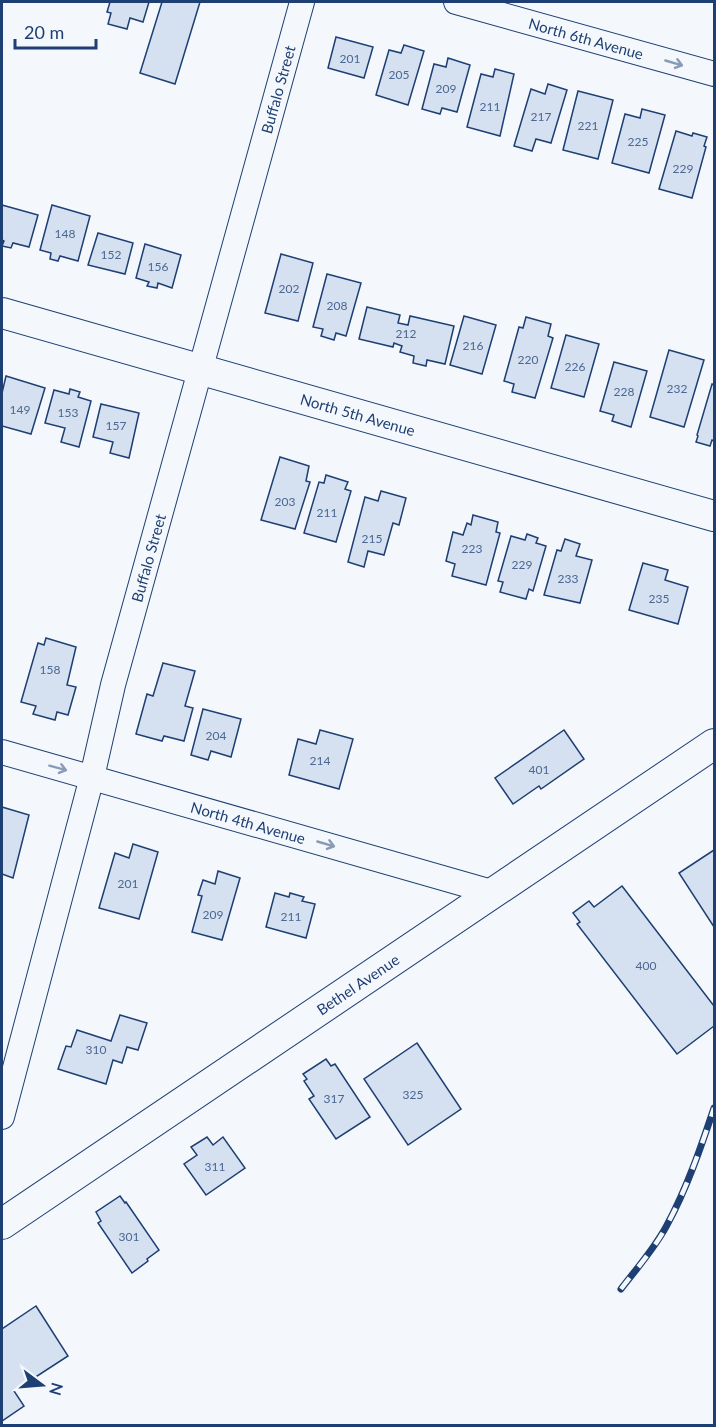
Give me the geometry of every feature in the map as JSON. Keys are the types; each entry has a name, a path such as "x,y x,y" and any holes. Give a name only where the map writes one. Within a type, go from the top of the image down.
{"street":[{"name":"Buffalo Street","path":"2,1117 92,777 113,685 302,2"},
{"name":"North 6th Avenue","path":"456,2 714,74"},
{"name":"North 5th Avenue","path":"2,313 714,516"},
{"name":"Bethel Avenue","path":"6,1212 495,893 714,744"},
{"name":"North 4th Avenue","path":"2,752 495,893"}],"building":[{"path":"110,2 149,2 143,22 130,18 127,29 108,24 111,13 107,12"},
{"path":"162,2 200,2 175,84 140,73"},
{"path":"336,37 373,47 364,78 328,68"},
{"path":"404,45 424,51 408,105 376,95 389,50 401,53"},
{"path":"448,58 470,65 457,112 442,108 440,114 422,109 434,64 446,67"},
{"path":"495,69 514,74 500,136 467,127 481,74 493,77"},
{"path":"548,84 567,90 551,143 536,139 532,151 514,146 531,89 545,94"},
{"path":"578,91 613,100 598,159 563,150"},
{"path":"642,109 665,115 649,173 612,163 625,114 640,118"},
{"path":"676,131 692,136 693,133 707,137 692,198 659,189"},
{"path":"2,205 38,215 29,247 13,243 11,248 2,246 4,241 2,240"},
{"path":"52,205 90,216 78,261 60,256 58,261 50,259 51,253 40,250"},
{"path":"98,233 133,243 125,274 88,265"},
{"path":"145,244 181,255 172,288 158,283 157,288 147,286 149,282 136,278"},
{"path":"281,254 313,263 298,321 265,313"},
{"path":"327,274 361,283 346,336 336,333 334,340 321,336 323,329 313,327"},
{"path":"367,307 400,315 398,323 408,325 410,316 454,326 445,364 427,360 426,366 413,363 414,356 400,352 402,346 394,343 393,347 359,339"},
{"path":"464,316 496,325 482,374 450,365"},
{"path":"526,317 551,324 548,336 553,338 535,398 512,392 514,384 504,381 519,327 523,328"},
{"path":"566,335 599,344 584,397 551,388"},
{"path":"669,350 704,360 684,427 650,417"},
{"path":"614,362 647,371 631,427 612,421 614,415 600,411"},
{"path":"6,376 45,388 31,434 2,426 2,393"},
{"path":"712,384 714,385 714,441 712,440 710,446 696,442"},
{"path":"70,389 80,392 78,397 91,401 79,447 61,442 65,428 45,423 54,390 69,394"},
{"path":"101,404 139,413 129,458 110,453 113,442 93,437"},
{"path":"280,457 309,466 306,481 310,482 295,529 261,520"},
{"path":"326,475 348,482 345,489 351,491 336,542 304,533 319,482 324,483"},
{"path":"381,491 406,498 399,525 393,523 384,555 368,551 364,567 348,562 365,497 378,501"},
{"path":"473,515 498,522 496,532 500,533 486,585 452,576 455,564 446,561 453,532 463,535 467,523 471,525"},
{"path":"527,534 538,538 536,543 546,546 533,591 529,589 526,599 500,592 503,582 498,581 511,536 525,540"},
{"path":"565,539 580,544 576,556 592,560 580,603 544,595 557,550 561,551"},
{"path":"643,563 668,570 665,580 688,587 678,624 629,610"},
{"path":"46,638 76,647 67,685 76,687 68,715 57,712 55,720 33,714 36,706 21,702 38,643 44,645"},
{"path":"163,663 195,671 185,706 193,708 184,741 164,736 162,741 136,734 147,694 153,696"},
{"path":"203,709 241,719 231,757 211,751 208,760 191,755"},
{"path":"320,730 353,739 339,789 289,775 298,739 316,744"},
{"path":"564,730 584,759 541,789 539,786 513,804 495,778"},
{"path":"2,807 29,815 13,878 2,874"},
{"path":"133,844 158,852 139,919 99,908 115,853 129,858"},
{"path":"714,850 714,927 679,873"},
{"path":"218,871 240,878 222,940 192,932 202,896 198,895 203,880 215,884"},
{"path":"622,886 714,1006 714,1026 677,1054 577,924 580,922 573,913 589,901 594,907"},
{"path":"275,893 289,897 290,893 304,897 302,901 315,904 306,938 266,927"},
{"path":"120,1015 147,1023 138,1050 127,1047 122,1063 113,1060 106,1084 58,1069 66,1046 71,1047 77,1030 111,1041"},
{"path":"417,1043 461,1109 408,1145 364,1079"},
{"path":"326,1059 331,1066 335,1064 370,1117 336,1139 309,1099 314,1096 304,1081 307,1079 303,1074"},
{"path":"207,1137 213,1145 223,1137 245,1168 206,1195 184,1164 197,1155 191,1147"},
{"path":"120,1196 159,1250 132,1273 98,1223 101,1221 96,1212"},
{"path":"36,1306 68,1356 14,1391 24,1406 2,1421 2,1329"}],"railway":[{"path":"621,1289 646,1258 667,1225 681,1197 714,1108"}]}
